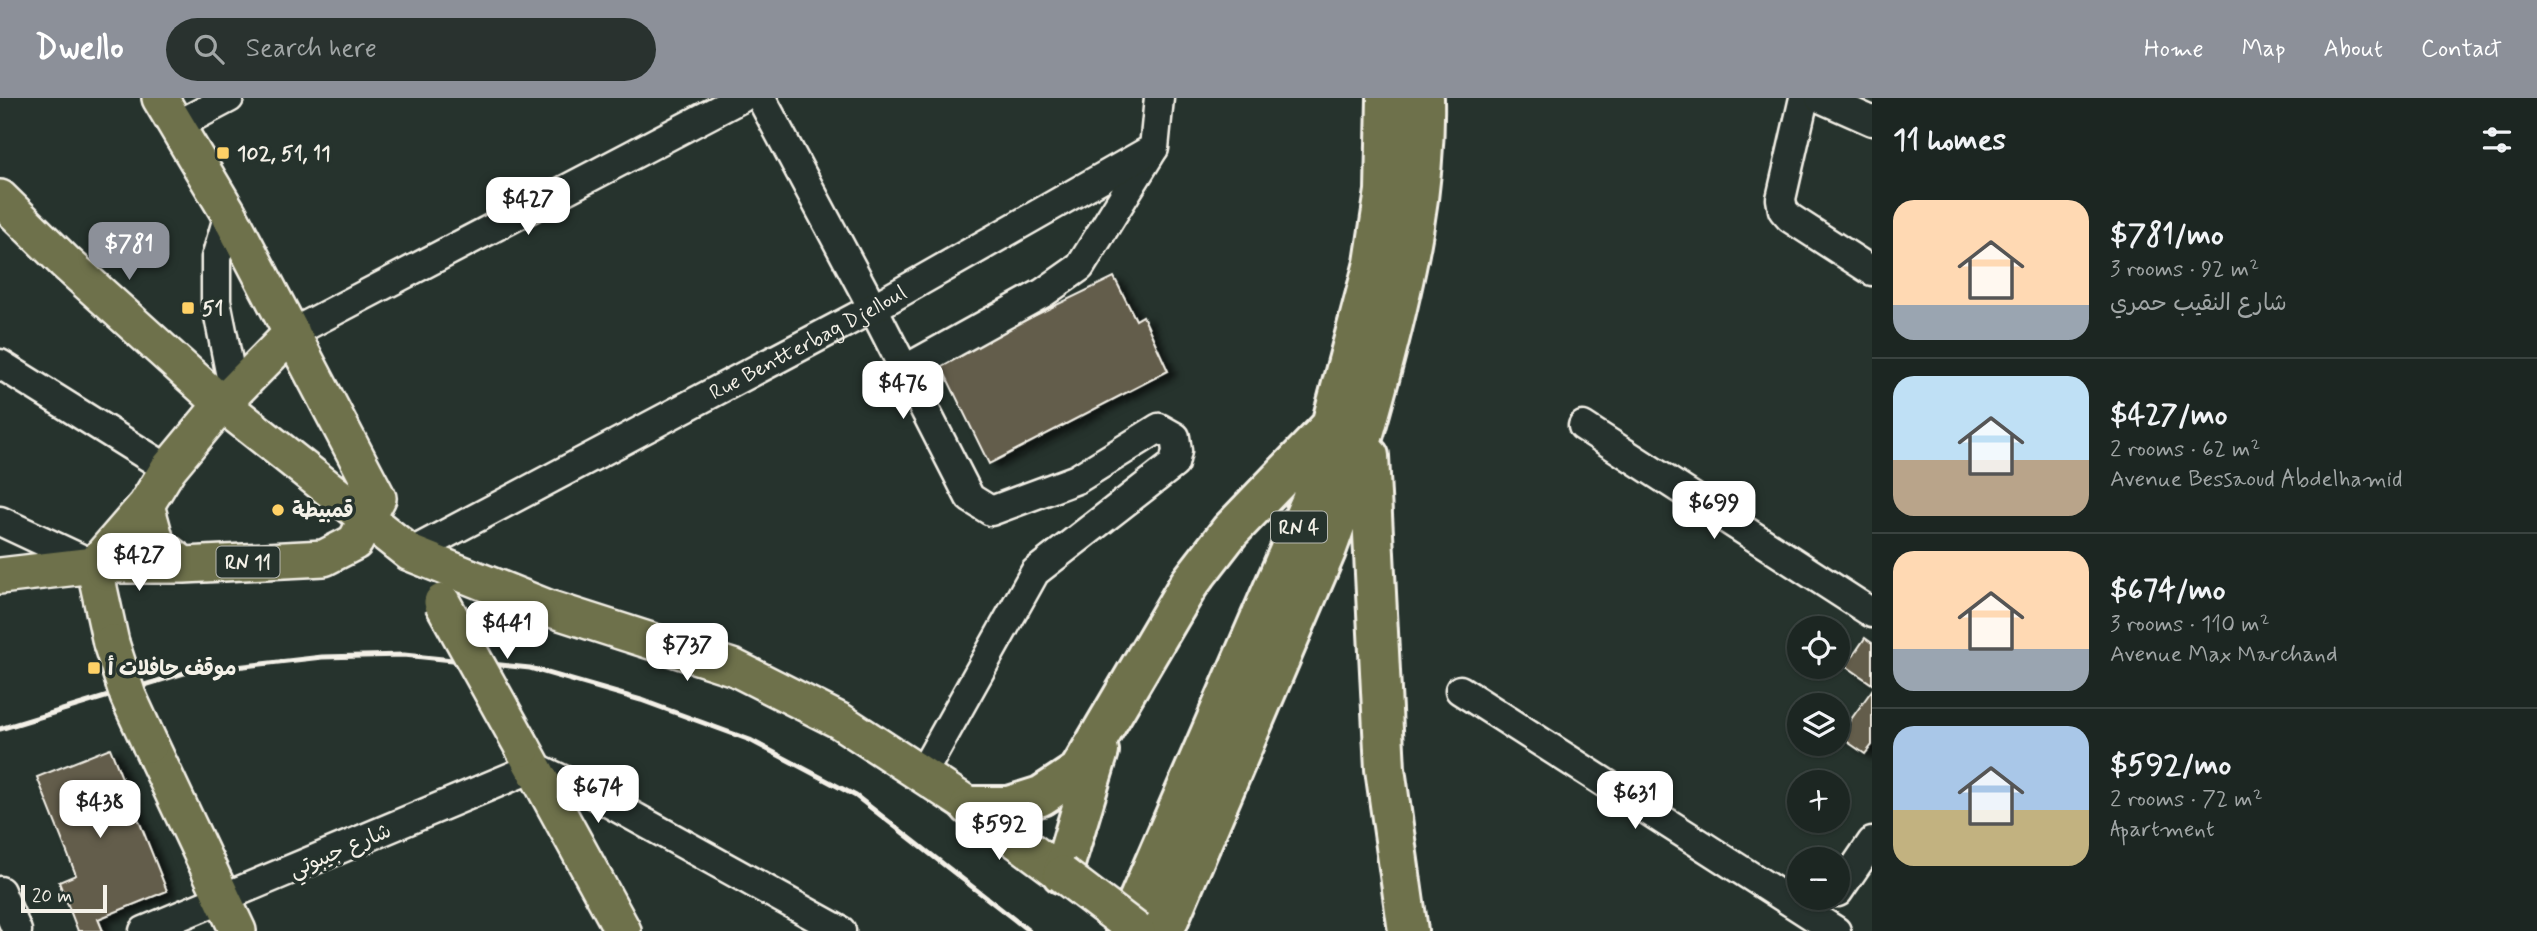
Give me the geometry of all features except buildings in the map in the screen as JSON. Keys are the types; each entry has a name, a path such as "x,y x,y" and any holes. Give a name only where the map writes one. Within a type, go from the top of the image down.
{"highway":[{"name":"RN 4","path":"1164,931 1326,551 1348,491 1350,425 1385,191 1387,98"},
{"name":"RN 4","path":"1125,931 1311,500 1350,425 1414,237 1423,172 1424,98"},
{"path":"970,806 1009,806 1041,796 1080,771 1189,584 1230,531 1350,425"},
{"path":"1350,425 1385,769 1408,931"},
{"path":"1062,874 1108,726"}],"main road":[{"path":"168,112 229,214 292,333 372,508"},
{"path":"0,198 65,262 228,398 372,508 410,552 442,602 623,931"},
{"path":"94,565 146,505 168,469 228,398 292,333"},
{"path":"146,505 157,545 184,565"},
{"name":"RN 11","path":"324,558 355,542 372,508"},
{"path":"410,552 548,608 735,668 840,721 970,806 1137,931"},
{"name":"RN 11","path":"184,565 410,552"},
{"path":"94,565 111,643 128,696 238,931"},
{"path":"0,576 94,565 184,565"}],"street":[{"path":"168,112 229,98"},
{"path":"292,333 741,98"},
{"path":"761,98 970,498 991,511 1077,479 1159,428 1175,437 1177,451 1174,464 1035,572 922,775"},
{"path":"904,370 1043,293 1080,267 1154,148 1159,98"},
{"path":"1804,98 1781,198 1783,210 1790,218 1872,271"},
{"path":"1820,98 1872,121"},
{"name":"Rue Bentterbag Djelloul","path":"410,552 873,308 1154,148"},
{"path":"228,398 216,302 216,258 229,214"},
{"path":"0,364 168,469"},
{"path":"1583,426 1872,614"},
{"path":"0,521 94,565"},
{"path":"1460,690 1824,920"},
{"path":"529,758 841,931"},
{"name":"شارع جيبوتي","path":"144,931 224,899 529,758"},
{"path":"1850,874 1872,842"},
{"path":"0,891 17,931"}],"railway":[{"path":"0,729 184,673 322,657 404,655 530,668 641,700 750,740 856,796 1029,931"}],"place":[{"name":"102, 51, 11","path":"223,153"},
{"name":"51","path":"188,308"},
{"name":"قمبيطة","path":"278,510"},
{"name":"موقف حافلات أ","path":"94,668"}]}
